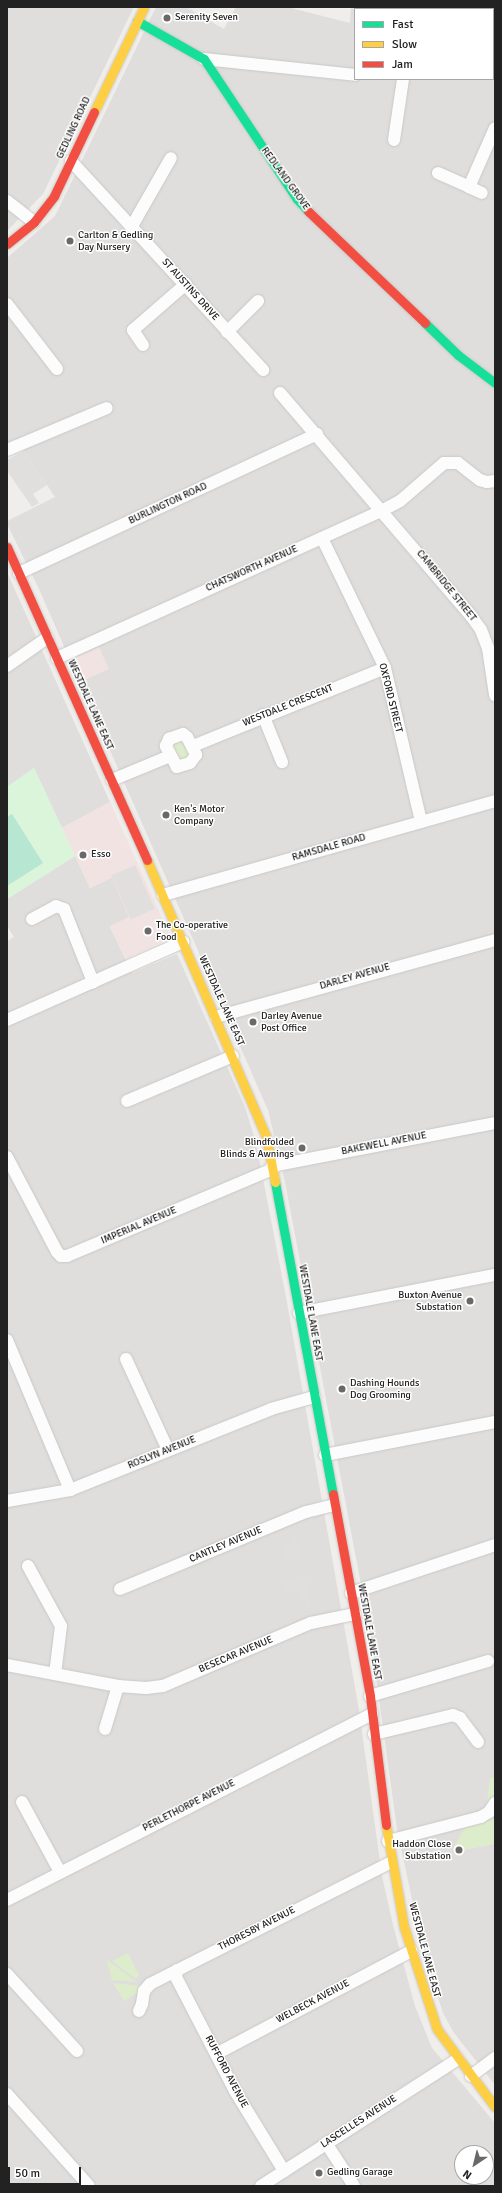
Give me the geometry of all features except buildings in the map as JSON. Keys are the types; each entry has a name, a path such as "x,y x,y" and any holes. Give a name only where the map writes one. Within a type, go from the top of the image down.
{"street":[{"name":"GEDLING ROAD","path":"7,244 34,222 50,204 144,7"},
{"name":"REDLAND GROVE","path":"137,21 204,59 297,199 315,219 458,355 495,383"},
{"path":"204,59 354,75"},
{"path":"394,140 399,80"},
{"path":"469,187 495,128"},
{"path":"132,226 171,158"},
{"name":"ST AUSTINS DRIVE","path":"71,161 186,284 227,332 263,370"},
{"path":"438,173 482,193"},
{"path":"10,204 34,222"},
{"path":"143,345 133,330 186,284"},
{"path":"227,332 258,301"},
{"path":"7,304 57,369"},
{"path":"280,393 383,510"},
{"path":"7,450 107,408"},
{"name":"BURLINGTON ROAD","path":"19,573 317,434"},
{"name":"CHATSWORTH AVENUE","path":"56,658 383,510 400,501 439,466 451,461 458,463 480,480 495,481"},
{"name":"CAMBRIDGE STREET","path":"383,510 481,630 488,648 495,695"},
{"name":"OXFORD STREET","path":"322,538 384,668 421,822"},
{"name":"WESTDALE LANE EAST","path":"7,547 163,895 257,1111 272,1167 326,1455 370,1696 391,1862 411,1951 437,2029 495,2107"},
{"path":"7,666 47,638"},
{"name":"WESTDALE CRESCENT","path":"192,746 263,715 384,668"},
{"path":"263,715 282,762"},
{"path":"179,734 187,737 192,746 194,760 182,767 174,764 166,741 179,734"},
{"path":"112,780 170,756"},
{"name":"RAMSDALE ROAD","path":"163,895 495,801"},
{"path":"32,918 56,906 64,909 93,982"},
{"name":"DARLEY AVENUE","path":"216,1017 495,940"},
{"path":"7,1020 183,942"},
{"path":"127,1101 233,1056"},
{"name":"BAKEWELL AVENUE","path":"272,1167 495,1123"},
{"name":"IMPERIAL AVENUE","path":"7,1157 57,1252 67,1256 272,1167"},
{"path":"299,1313 495,1276"},
{"path":"7,1340 70,1490"},
{"path":"126,1359 168,1450"},
{"name":"ROSLYN AVENUE","path":"7,1501 70,1490 271,1409 314,1397"},
{"path":"326,1455 495,1422"},
{"name":"CANTLEY AVENUE","path":"120,1589 306,1512 334,1505"},
{"path":"351,1593 495,1545"},
{"path":"28,1566 61,1626 55,1674"},
{"name":"BESECAR AVENUE","path":"7,1664 118,1686 146,1688 162,1686 311,1623 354,1614"},
{"path":"370,1696 488,1661"},
{"path":"105,1729 118,1686"},
{"name":"PERLETHORPE AVENUE","path":"7,1900 372,1714"},
{"path":"374,1734 453,1715 460,1718 478,1742"},
{"path":"22,1802 60,1872"},
{"path":"388,1841 481,1817 489,1812 495,1803"},
{"name":"THORESBY AVENUE","path":"139,2011 147,1986 391,1862"},
{"name":"WELBECK AVENUE","path":"216,2054 411,1951"},
{"name":"RUFFORD AVENUE","path":"177,1970 176,1977 238,2097 284,2171"},
{"path":"7,1974 77,2051"},
{"path":"471,2076 495,2058"},
{"name":"LASCELLES AVENUE","path":"261,2186 458,2059"},
{"path":"7,2094 89,2186"},
{"path":"326,2143 354,2186"}],"shaded area":[{"path":"7,7 134,7 43,194 7,231"},
{"path":"156,7 186,7 224,29 236,7 287,7 350,23 351,7 495,7 495,2085 454,2033 443,2013 423,1951 397,1829 369,1627 285,1182 268,1110 80,682 108,669 99,648 70,660 39,589 7,524 7,521 55,497 16,439 7,443 7,258 55,216"},
{"path":"24,451 47,485 33,494 39,503 32,507 7,471 7,460"},
{"path":"7,572 110,802 62,828 34,768 7,787"},
{"path":"99,647 109,669 80,682 70,660"},
{"path":"110,802 171,938 125,959 110,926 129,917 112,878 90,888 62,828"},
{"path":"75,856 90,888 112,877 129,917 110,927 132,973 177,954 245,1107 256,1143 286,1297 359,1710 382,1876 393,1925 415,2006 432,2048 495,2123 495,2186 7,2186 7,941 14,937 7,926 7,899"},
{"path":"135,865 155,909 131,919 111,876"},
{"path":"295,1536 301,1559 287,1562 284,1548 291,1546 290,1537"},
{"path":"304,1576 311,1606 306,1607 300,1590 287,1594 282,1581"}],"green space":[{"path":"181,741 189,753 188,758 179,761 171,746"},
{"path":"34,768 75,856 7,899 7,787"},
{"path":"12,814 43,863 7,886 7,817"},
{"path":"495,1776 495,1793 486,1808 490,1778"},
{"path":"495,1819 495,1844 465,1850 464,1846 454,1847 465,1828"},
{"path":"128,1953 139,1975 136,1979 112,1961"},
{"path":"107,1960 137,1982 112,1980"},
{"path":"113,1983 142,1986 139,1992 124,2001"}],"traffic: fast":[{"path":"137,21 204,59 297,199 308,211"},
{"path":"425,323 458,355 495,383"},
{"path":"275,1182 333,1494"}],"traffic: slow":[{"path":"94,112 144,7"},
{"path":"147,860 266,1136 275,1182"},
{"path":"386,1825 404,1927 437,2029 495,2107"}],"traffic: jam":[{"path":"7,244 34,222 54,196 94,112"},
{"path":"308,211 425,323"},
{"path":"7,547 147,860"},
{"path":"333,1494 370,1696 386,1825"}],"place":[{"name":"Serenity Seven","path":"167,18"},
{"name":"Carlton & Gedling Day Nursery","path":"70,241"},
{"name":"Ken's Motor Company","path":"166,815"},
{"name":"Esso","path":"83,855"},
{"name":"The Co-operative Food","path":"148,931"},
{"name":"Darley Avenue Post Office","path":"253,1022"},
{"name":"Blindfolded Blinds & Awnings","path":"302,1148"},
{"name":"Buxton Avenue Substation","path":"470,1301"},
{"name":"Dashing Hounds Dog Grooming","path":"342,1389"},
{"name":"Haddon Close Substation","path":"459,1850"},
{"name":"Gedling Garage","path":"319,2173"}]}
